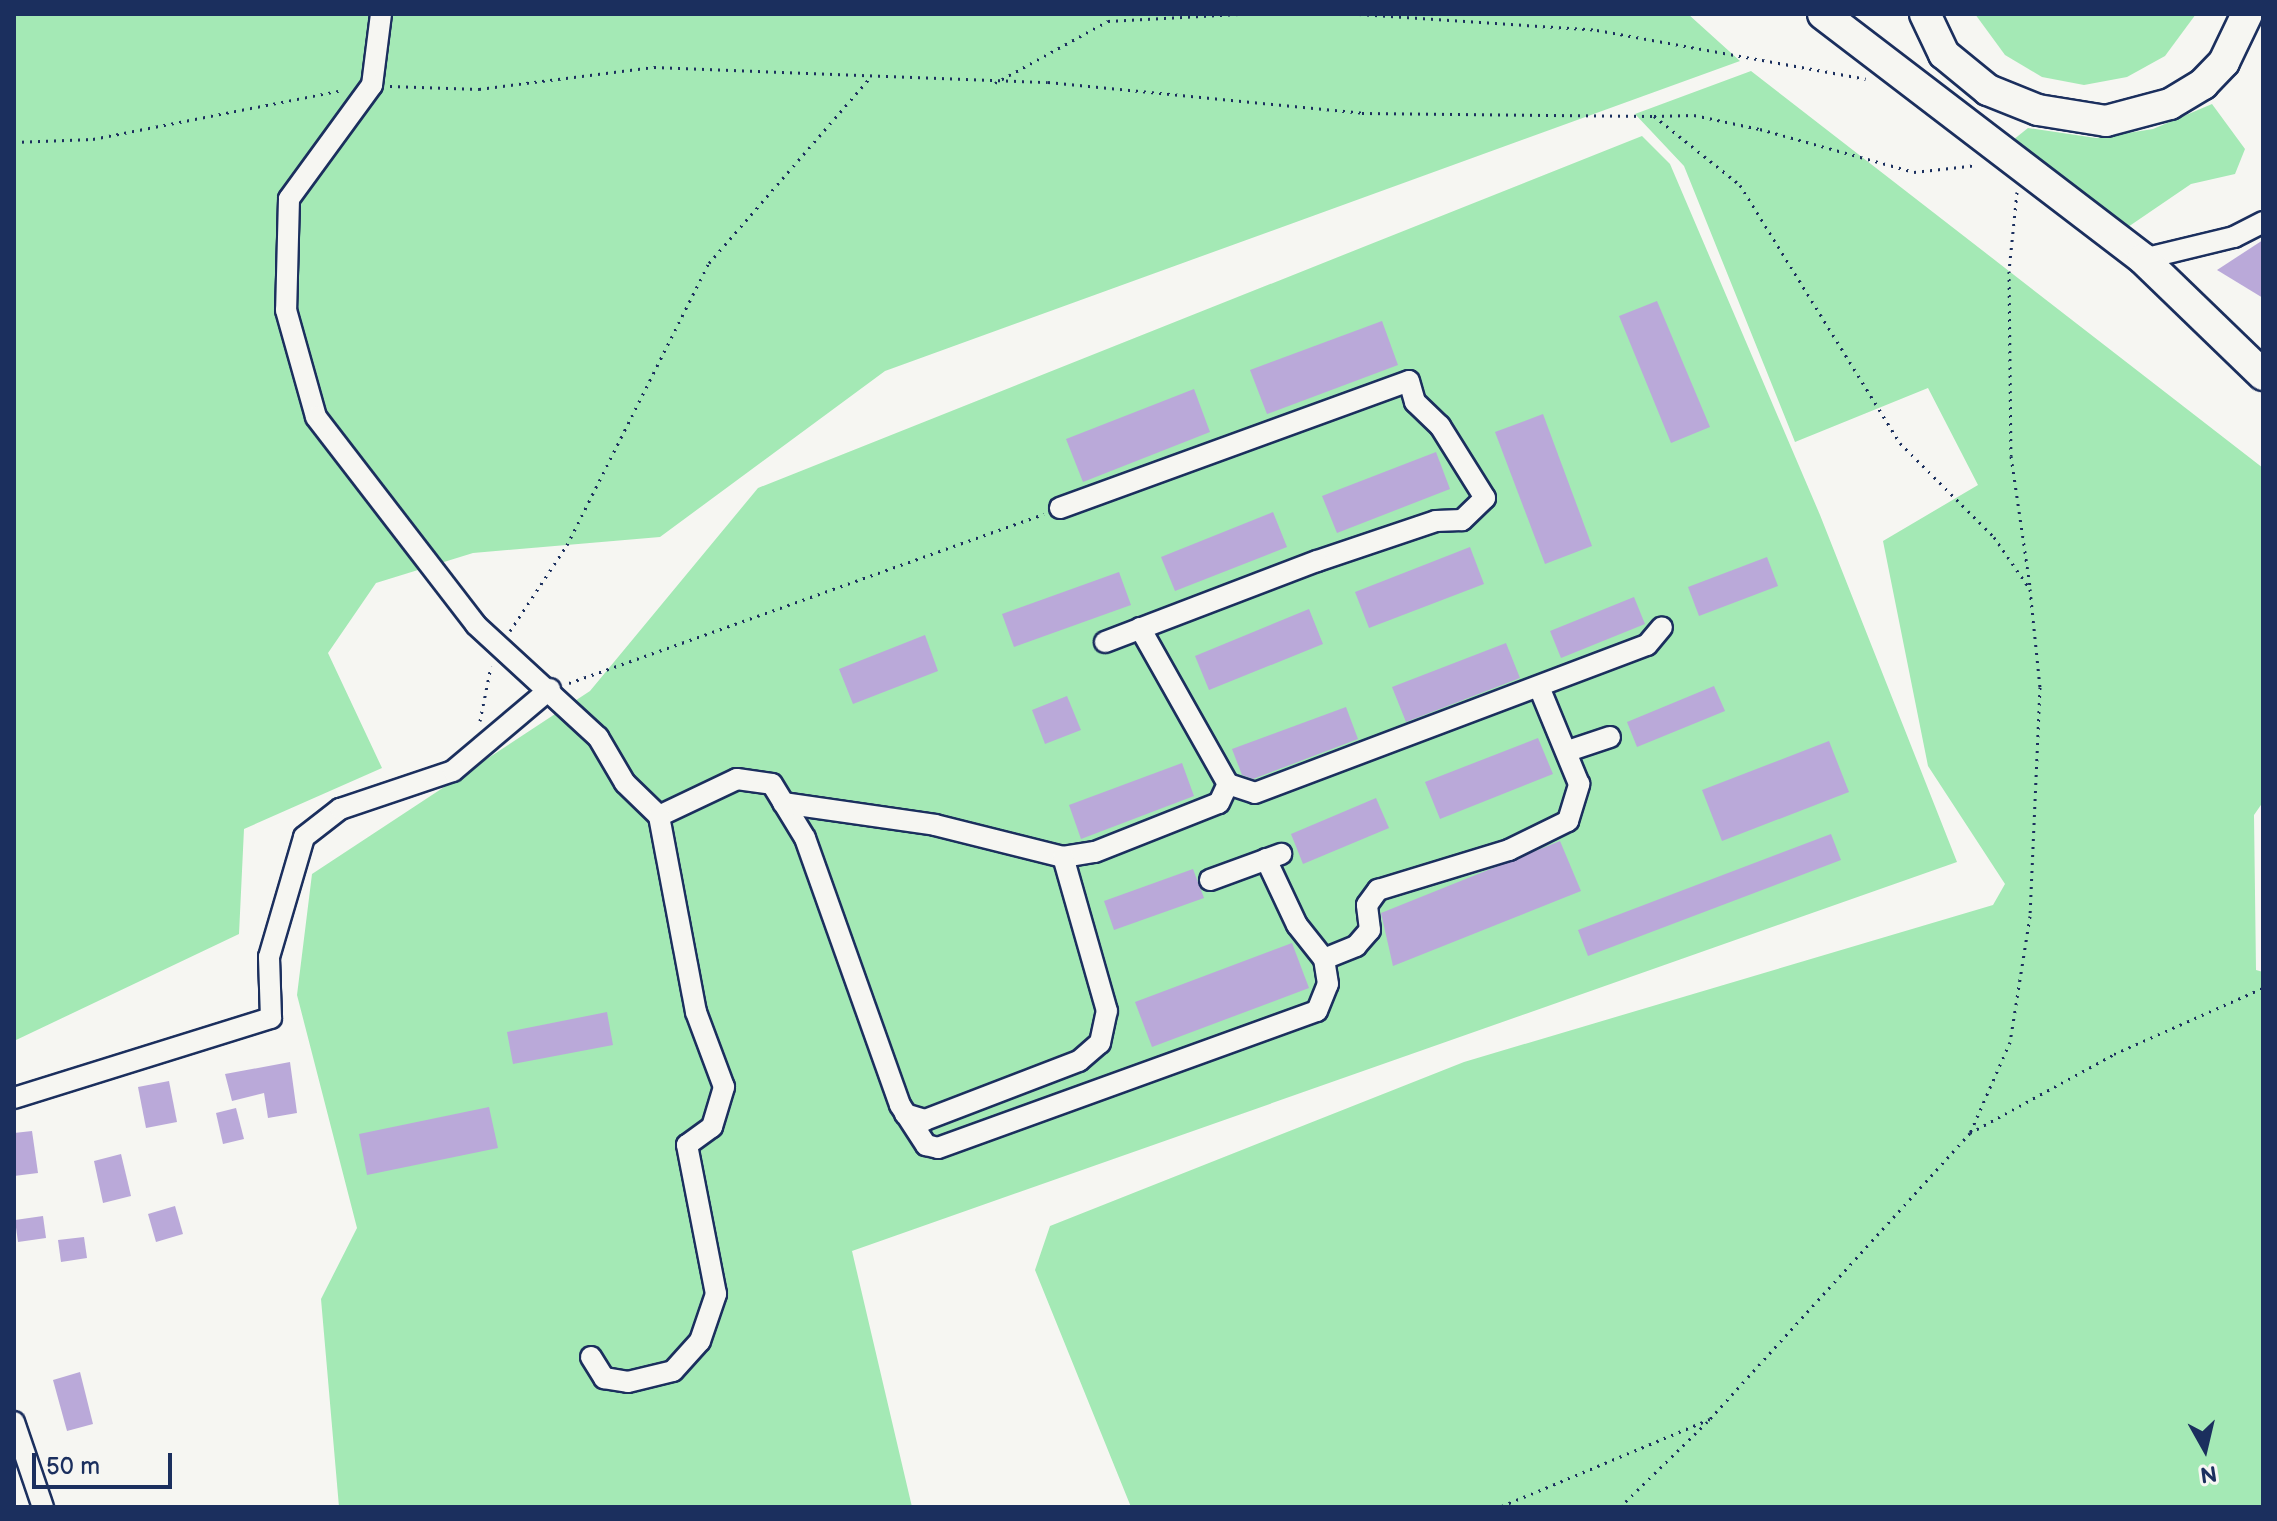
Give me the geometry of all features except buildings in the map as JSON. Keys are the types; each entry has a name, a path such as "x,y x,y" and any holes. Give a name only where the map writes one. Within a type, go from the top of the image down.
{"highway":[{"path":"1823,14 2143,259 2263,375"},
{"path":"1925,14 1944,54 1988,90 2051,113 2106,121 2170,104 2203,84 2224,62 2247,14"}],"street":[{"path":"381,14 372,85 289,199 286,310 316,417 476,625 550,689 659,816 696,1012 724,1087 712,1127 687,1145 716,1294 700,1341 673,1371 616,1380 604,1378 591,1357"},
{"path":"2143,259 2220,241 2263,222"},
{"path":"1070,505 1409,381 1415,402 1440,426 1485,498 1462,520 1436,521 1105,642"},
{"path":"1140,628 1228,784 1255,793 1647,645 1662,627"},
{"path":"1324,959 1356,946 1370,930 1367,905 1378,890 1509,850 1568,821 1579,784 1571,750 1539,687"},
{"path":"14,1098 271,1018 269,957 304,837 340,809 453,771 550,689"},
{"path":"1571,750 1610,737"},
{"path":"659,816 737,779 772,784 805,838 905,1114 926,1145 938,1148 1299,1022 1317,1011 1328,984 1324,959 1297,925 1274,856 1210,880"},
{"path":"783,803 935,825 1063,857 1095,852 1219,803 1228,784"},
{"path":"905,1114 925,1120 1079,1061 1100,1043 1107,1011 1063,857"},
{"path":"14,1422 43,1507"}],"path":[{"path":"995,83 1108,21 1239,14"},
{"path":"1359,14 1597,30 1880,82"},
{"path":"14,142 93,139 372,85 479,89 654,67 995,83 1362,113 1654,116 1760,129 1914,172 2019,166 2009,271 2011,456 2040,687 2030,916 2010,1042 1970,1133 1710,1419 1620,1507"},
{"path":"473,755 501,646 567,545 709,263 870,78"},
{"path":"1654,116 1740,185 1900,443 1994,537 2030,589"},
{"path":"550,689 1070,505"},
{"path":"1970,1133 2114,1054 2263,988"},
{"path":"1500,1507 1710,1419"}],"green space":[{"path":"14,14 1688,14 1740,61 885,371 660,537 473,553 376,583 328,653 382,768 244,829 239,934 14,1041"},
{"path":"1975,14 2196,14 2165,56 2127,77 2084,85 2042,77 2005,55"},
{"path":"1751,71 2263,468 2263,802 2254,815 2256,970 2263,972 2263,1507 1131,1507 1035,1270 1050,1226 1464,1062 1993,905 2005,884 1928,766 1883,541 1978,485 1928,388 1795,442 1684,166 1635,114"},
{"path":"2212,104 2245,149 2235,174 2191,184 2125,229 2008,144 2028,128 2096,138 2153,129"},
{"path":"1642,136 1670,164 1820,515 1957,862 852,1251 912,1507 339,1507 321,1299 357,1228 297,995 312,874 590,691 758,488"}]}
